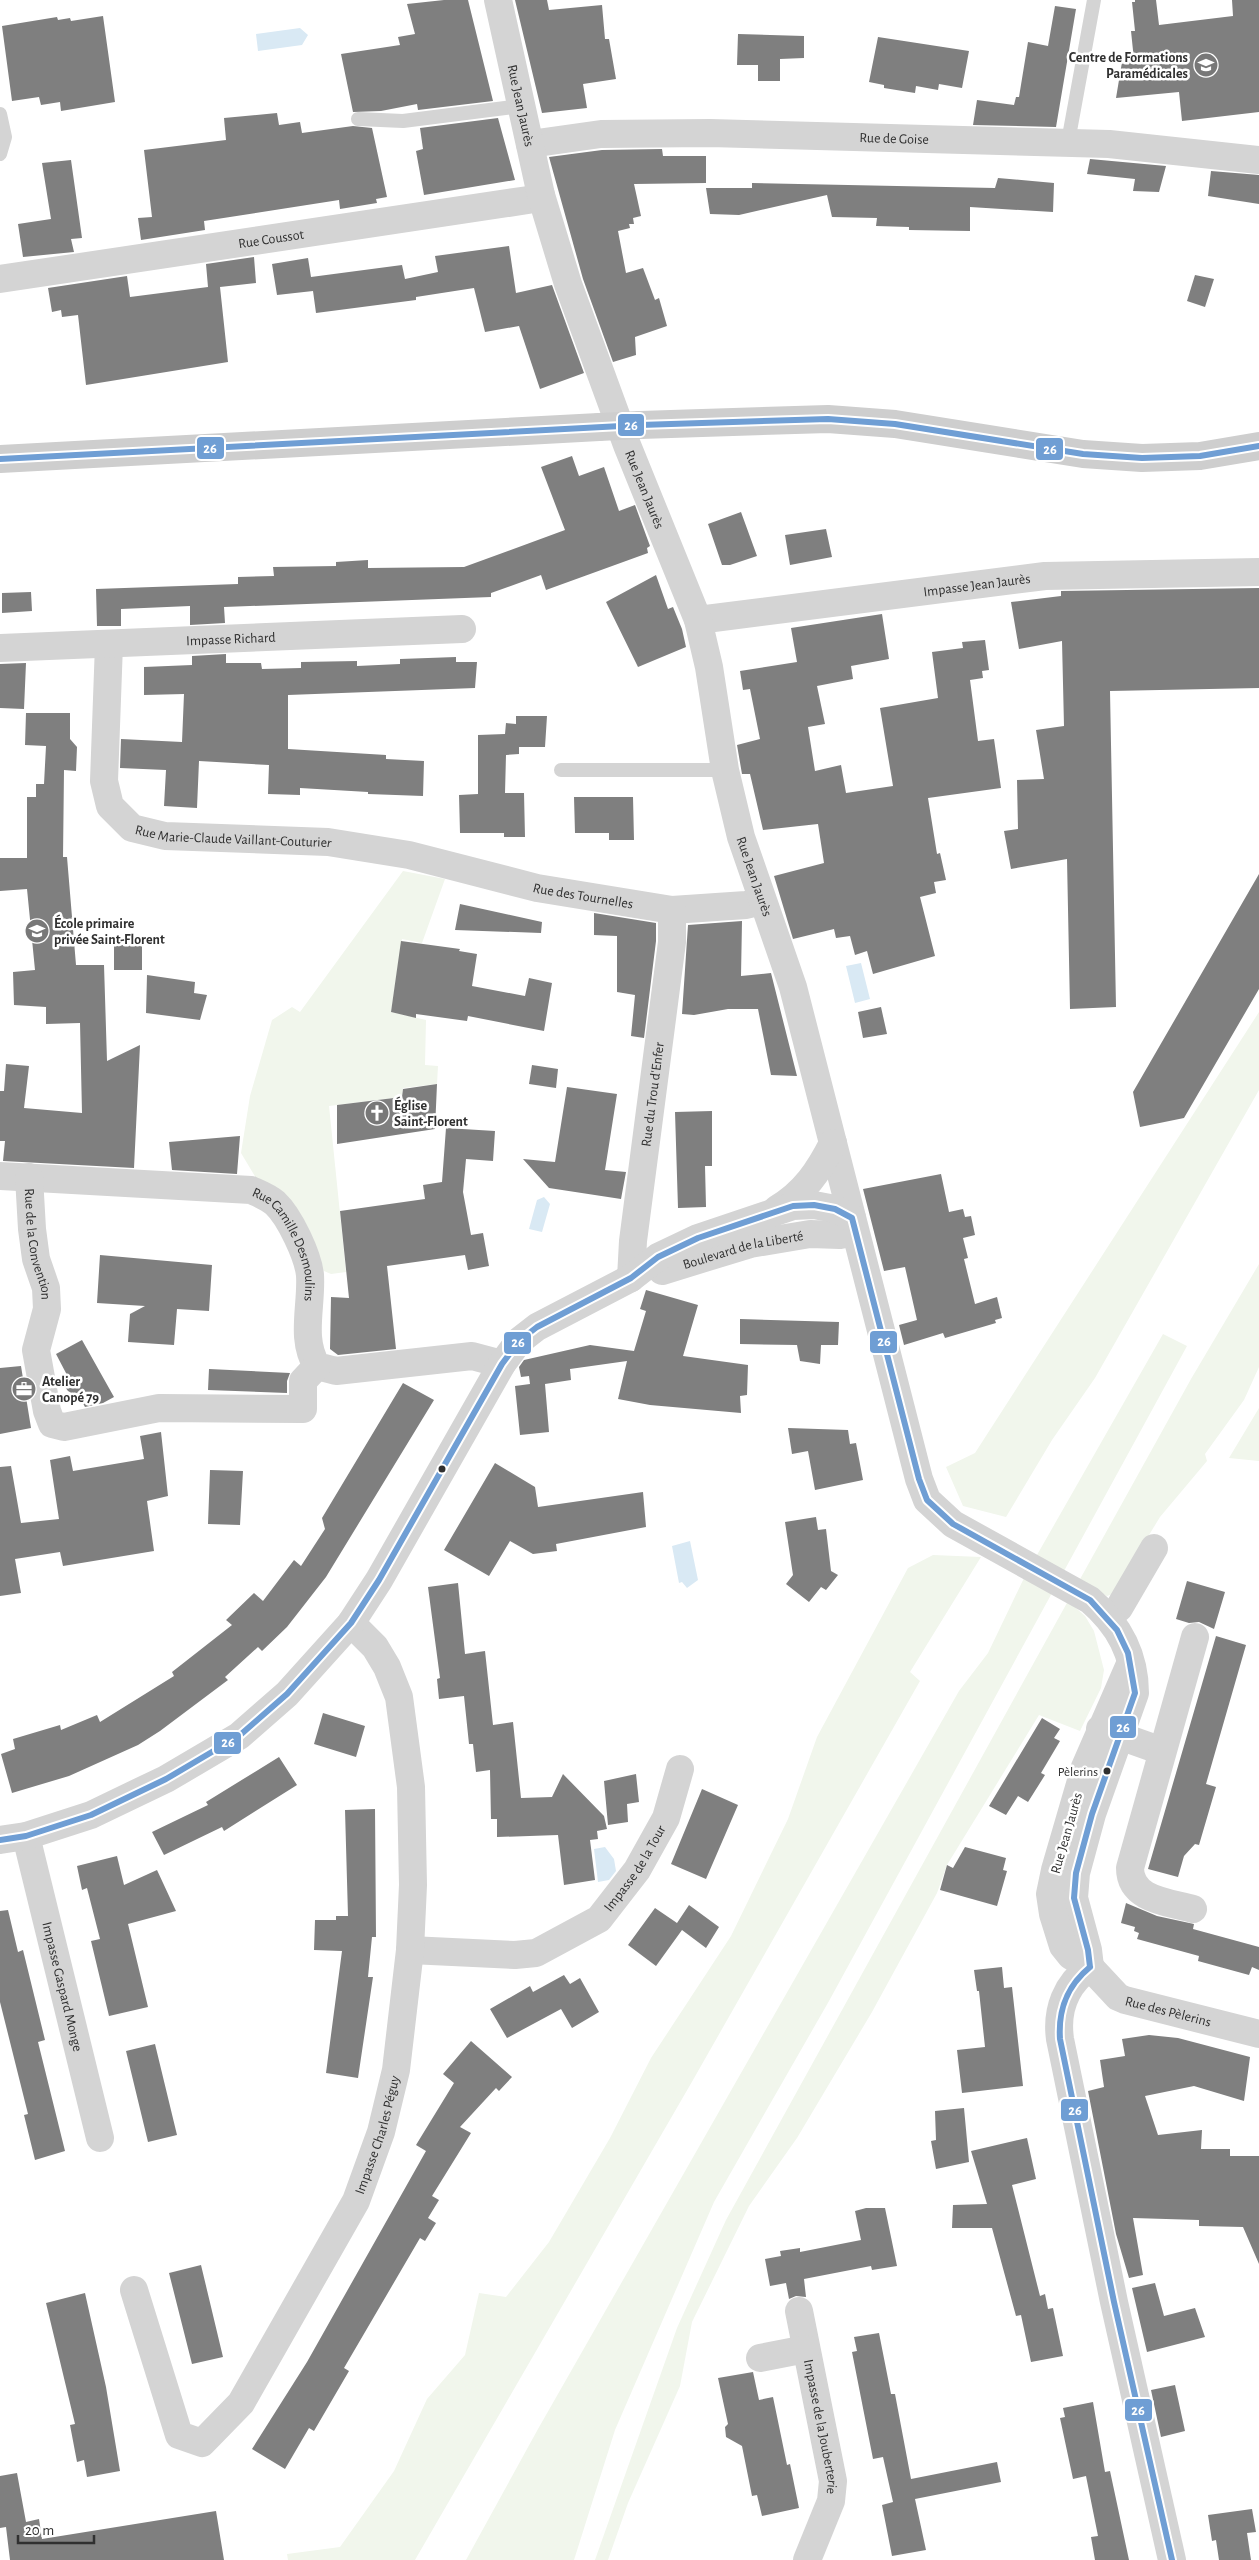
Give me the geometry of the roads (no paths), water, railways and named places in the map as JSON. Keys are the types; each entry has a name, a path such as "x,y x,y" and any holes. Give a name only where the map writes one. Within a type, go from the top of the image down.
{"main road":[{"path":"0,460 599,427 828,419 904,425 1083,454 1142,458 1200,456 1259,446"}],"street":[{"name":"Rue Jean Jaurès","path":"498,0 541,195 568,284 610,400 698,620 709,668 725,770 740,837 793,987 853,1225 927,1500 952,1524 1090,1600 1123,1637 1130,1664 1110,1732 1085,1767 1055,1870 1050,1894 1052,1914 1063,1946 1071,1956 1090,1967"},
{"name":"Rue de Goise","path":"530,144 601,134 710,133 1109,144 1259,160"},
{"name":"Rue Coussot","path":"0,278 528,200 541,195"},
{"name":"Impasse Jean Jaurès","path":"698,620 1046,576 1259,572"},
{"name":"Impasse Richard","path":"0,648 462,629"},
{"name":"Rue Marie-Claude Vaillant-Couturier","path":"109,644 104,781 110,806 132,828 165,836 328,842 409,855"},
{"name":"Rue des Tournelles","path":"409,855 537,888 672,910 746,905 762,901"},
{"name":"Rue du Trou d'Enfer","path":"631,1278 634,1241 672,942 672,910"},
{"name":"Boulevard de la Liberté","path":"773,1212 792,1201 806,1187 822,1166 833,1143"},
{"name":"Rue Camille Desmoulins","path":"0,1176 116,1184 241,1189 265,1196 276,1204 290,1223 310,1274 308,1340 310,1355 317,1366"},
{"name":"Rue de la Convention","path":"29,1177 36,1259 46,1288 47,1308 36,1350 47,1411 52,1424 64,1427 159,1408 303,1409 303,1381 317,1366"},
{"name":"Boulevard de la Liberté","path":"13,1838 91,1816 166,1779 239,1736 287,1694 351,1623 379,1580 502,1364 519,1341 537,1327 631,1278 658,1257 698,1238 773,1212 793,1206 814,1205 835,1209 853,1225 840,1235 810,1234 750,1244 665,1270 631,1278"},
{"path":"317,1366 336,1371 472,1356 502,1364"},
{"path":"1108,1618 1119,1608 1154,1548"},
{"name":"Impasse Charles Péguy","path":"134,2290 179,2435 202,2443 241,2403 356,2201 381,2132 396,2070 410,1950 413,1885 411,1787 400,1697 387,1667 374,1647 351,1623"},
{"path":"1193,1909 1142,1894 1132,1884 1130,1868 1195,1637"},
{"path":"1110,1732 1162,1751"},
{"name":"Impasse de la Tour","path":"410,1950 515,1955 536,1953 599,1919 637,1870 666,1818 680,1769"},
{"name":"Impasse Gaspard Monge","path":"13,1838 100,2138"},
{"path":"1090,1967 1075,1978 1067,1993 1061,2010 1058,2028 1114,2302 1172,2560"},
{"name":"Rue des Pèlerins","path":"1090,1967 1118,1997 1125,2000 1259,2034"},
{"name":"Impasse de la Jouberterie","path":"800,2311 833,2481 830,2501 806,2560"},
{"name":"Impasse de la Jouberterie","path":"760,2358 806,2349"}],"lane":[{"path":"1070,144 1070,131 1094,0"},
{"path":"358,119 403,121 522,106"},
{"path":"0,114 5,137 0,154"},
{"path":"561,770 725,770"}],"place":[{"name":"Centre de Formations Paramédicales","path":"1206,65"},
{"name":"École primaire privée Saint-Florent","path":"37,931"},
{"name":"Église Saint-Florent","path":"377,1113"},
{"name":"Atelier Canopé 79","path":"24,1389"},
{"name":"Pèlerins","path":"1107,1771"}]}
